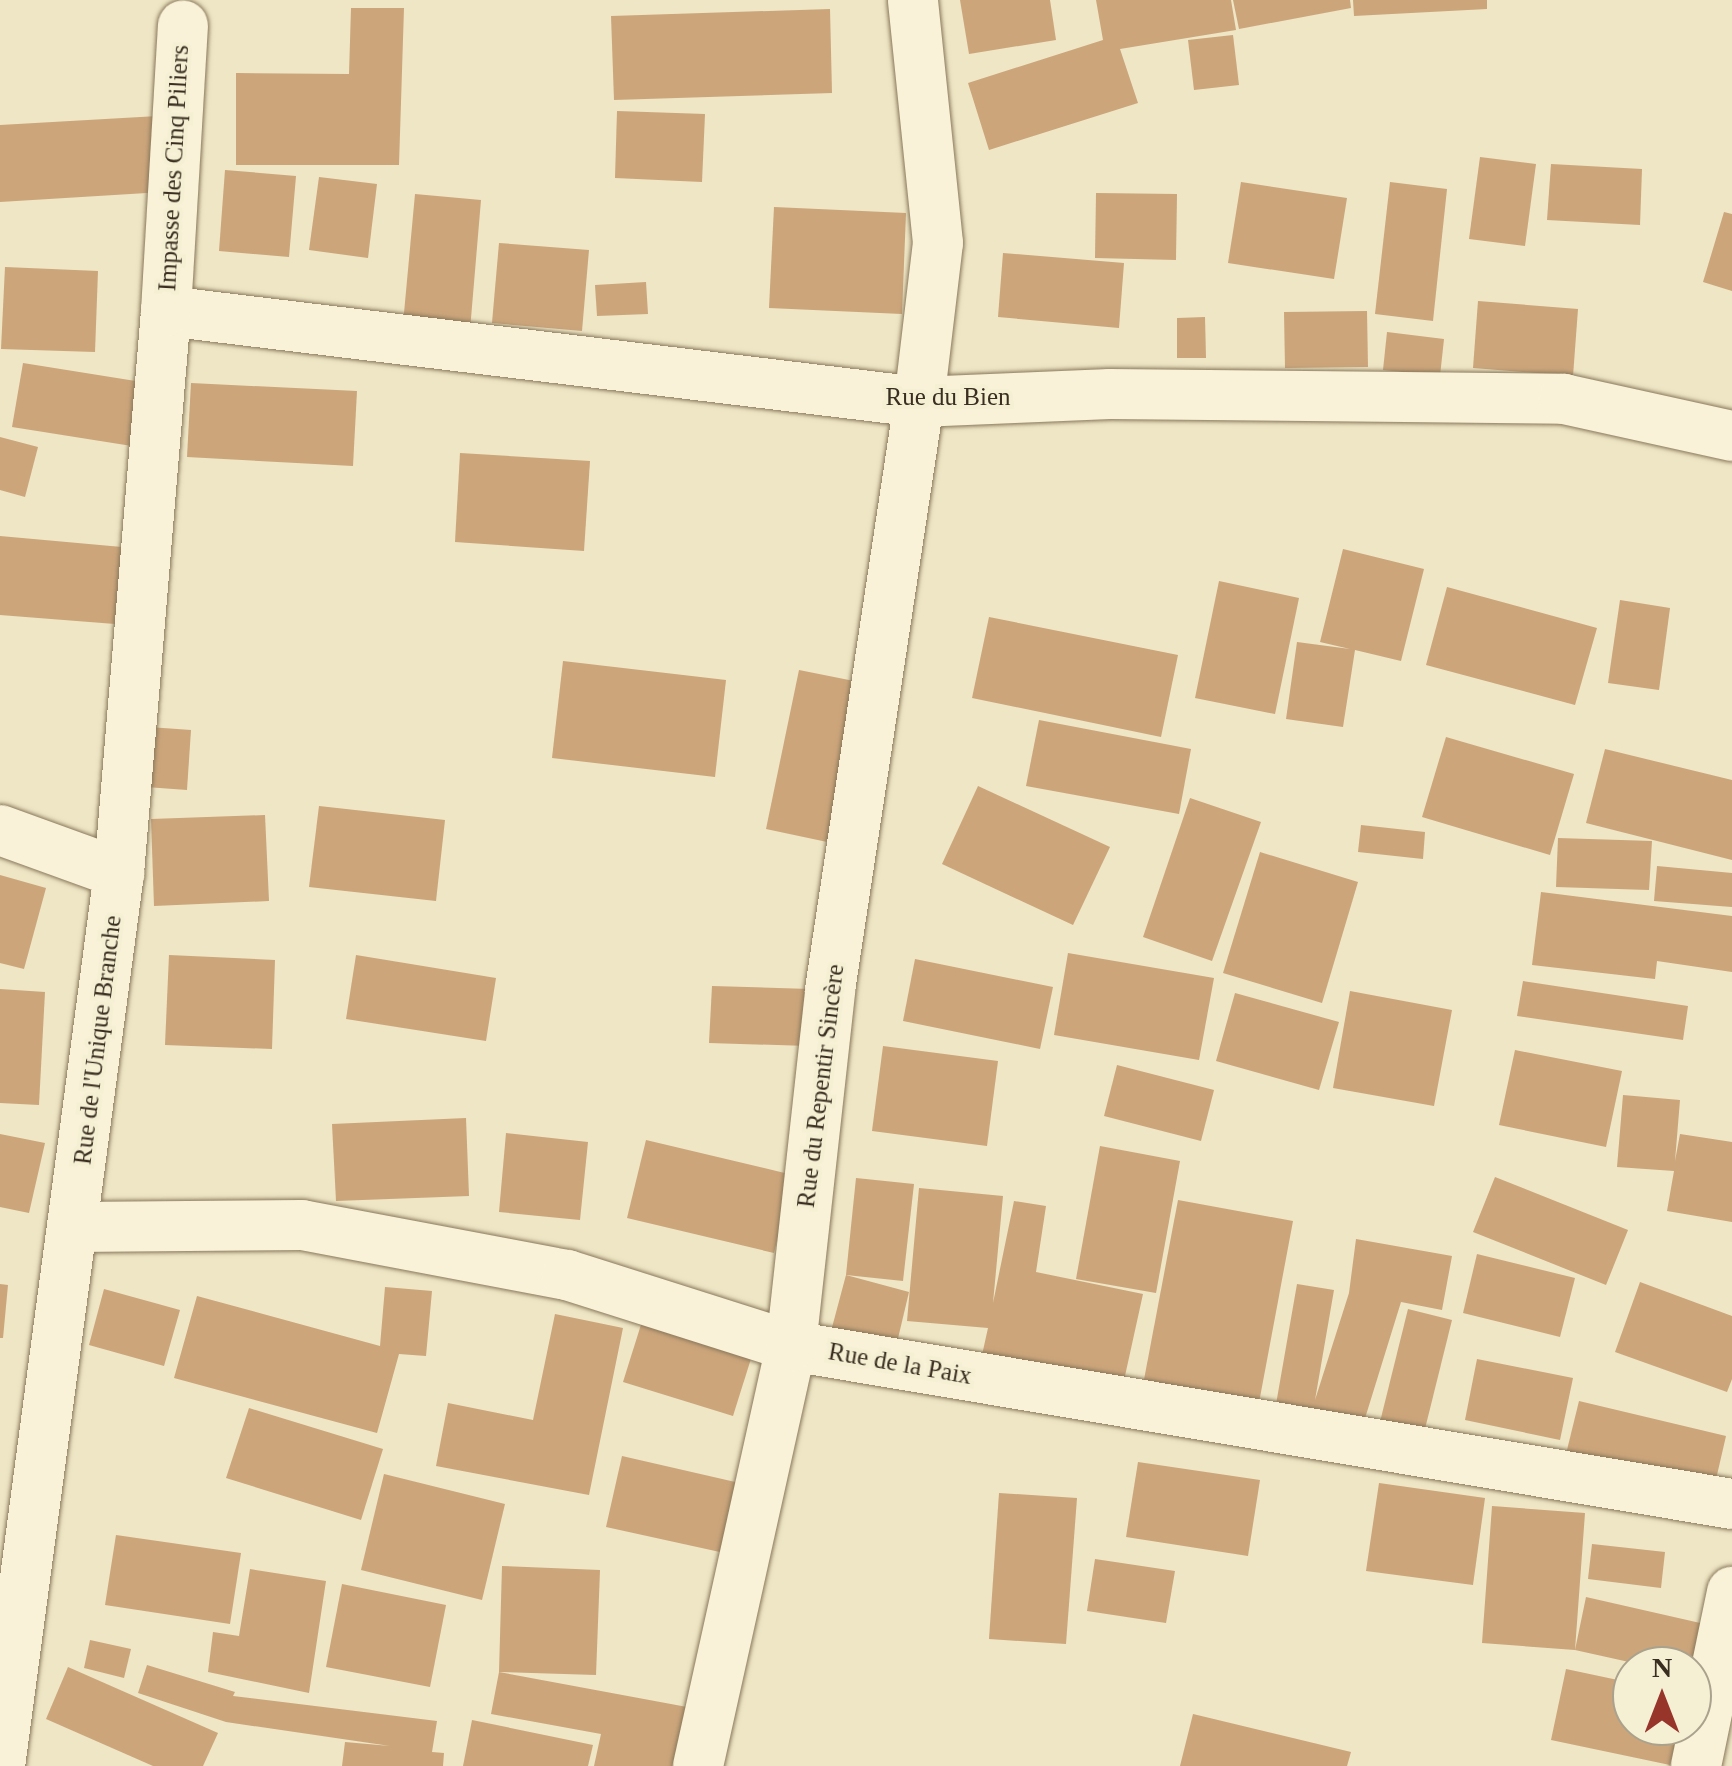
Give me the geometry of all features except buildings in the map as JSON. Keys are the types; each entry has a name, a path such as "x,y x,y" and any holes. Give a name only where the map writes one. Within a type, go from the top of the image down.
{"street":[{"name":"Rue du Repentir Sincère","path":"698,1766 791,1346 830,990 920,402 938,244 913,0"},
{"name":"Impasse des Cinq Piliers","path":"166,311 183,26"},
{"name":"Rue du Bien","path":"166,311 920,402 1110,394 1564,399 1732,436"},
{"name":"Rue de l'Unique Branche","path":"0,1766 119,873 166,311"},
{"path":"0,830 119,873"},
{"name":"Rue de la Paix","path":"74,1228 302,1225 566,1276 791,1346 1732,1504"},
{"path":"1696,1766 1732,1592"}]}
